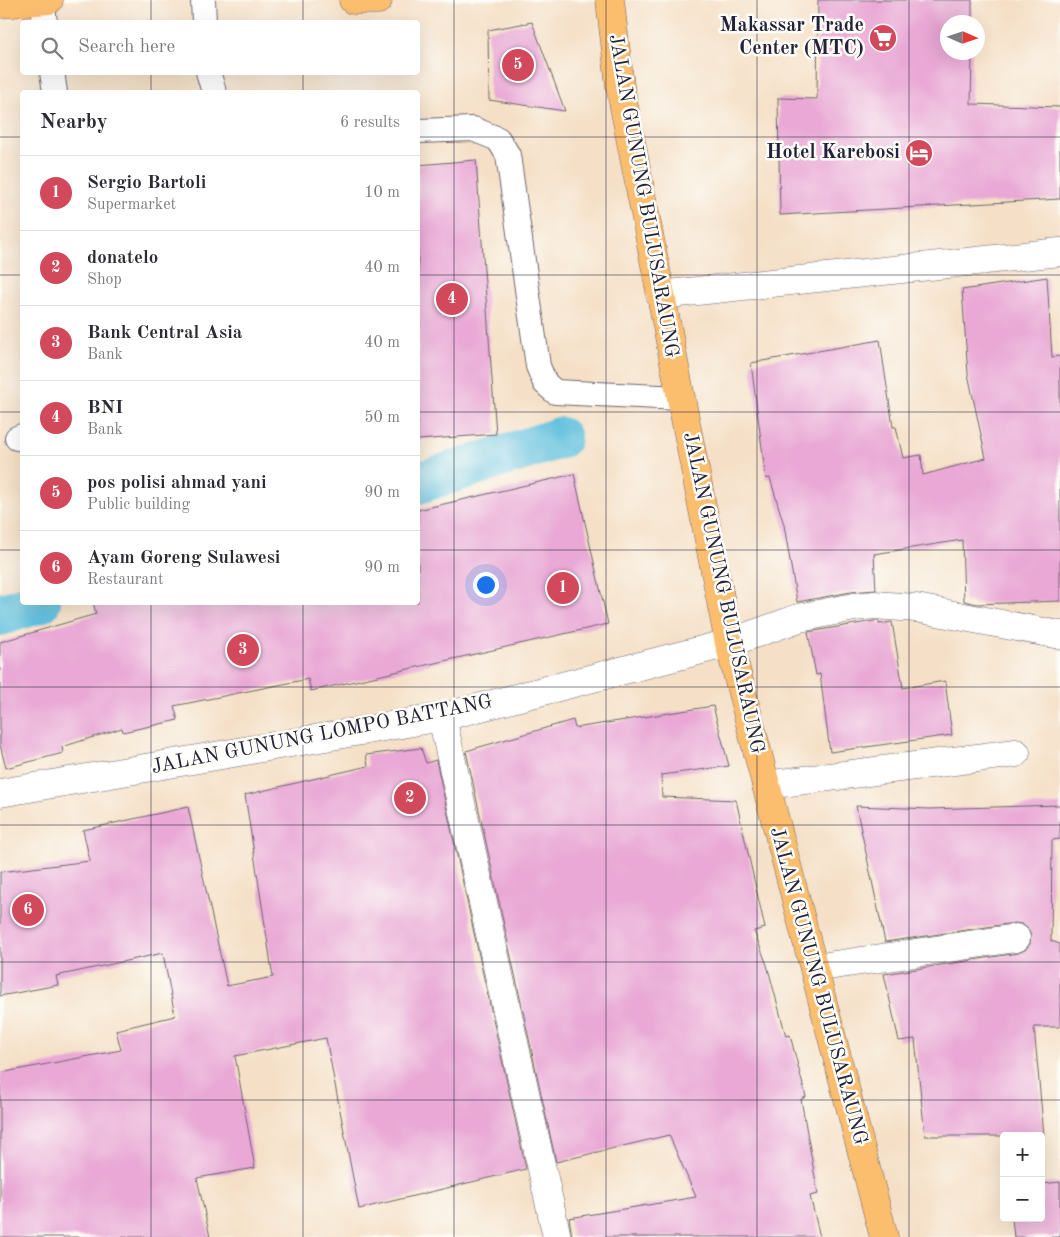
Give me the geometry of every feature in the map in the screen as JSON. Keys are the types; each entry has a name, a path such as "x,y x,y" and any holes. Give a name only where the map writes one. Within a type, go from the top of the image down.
{"main road":[{"path":"0,4 49,0"},
{"path":"353,0 378,0"},
{"name":"JALAN GUNUNG BULUSARAUNG","path":"610,0 620,86 729,643 884,1237"}],"street":[{"path":"660,295 1060,252"},
{"name":"JALAN GUNUNG LOMPO BATTANG","path":"0,793 442,717 729,643 799,618 874,605 916,608 1060,635"},
{"path":"442,717 556,1237"},
{"path":"766,785 1016,753"},
{"path":"814,968 1016,938"}],"lane":[{"path":"42,0 45,20"},
{"path":"203,0 204,20"},
{"path":"52,75 55,90"},
{"path":"209,75 213,90"},
{"path":"420,131 473,129 498,139 508,155 538,366 545,382 555,392 680,398"}],"building":[{"name":"Hotel Karebosi","path":"818,0 972,0 972,15 940,15 940,60 972,60 971,104 1060,107 1060,199 780,215 778,98 817,99"},
{"path":"532,22 565,111 489,100 488,30"},
{"path":"476,160 496,434 420,440 420,165"},
{"path":"1047,277 1052,357 1060,356 1060,601 977,604 964,601 962,540 874,554 876,590 851,592 797,602 784,525 770,478 766,479 751,363 880,340 893,427 896,427 903,458 921,455 923,475 986,458 968,374 962,290"},
{"path":"574,474 608,624 311,691 308,679 174,706 178,720 123,732 122,728 62,747 63,753 6,768 0,745 0,642 96,614 94,605 420,605 420,510"},
{"path":"879,621 879,624 892,622 903,688 945,681 952,735 830,752 820,674 816,675 808,632"},
{"path":"713,706 729,766 661,775 662,797 736,800 765,928 754,931 767,965 786,1036 790,1035 806,1097 801,1099 818,1194 810,1196 820,1237 572,1237 569,1218 696,1197 669,1135 556,1162 466,751 573,720 575,728"},
{"path":"421,748 426,763 436,760 526,1169 359,1209 326,1038 235,1056 255,1168 197,1178 210,1237 0,1237 0,1073 121,1050 116,1030 175,1016 163,953 56,976 58,985 0,996 0,872 90,861 83,830 188,807 227,986 273,977 245,795 368,766 366,755"},
{"path":"1060,805 1060,839 1052,840 1051,941 1060,944 1060,1027 1034,1027 1044,1132 1000,1132 1000,1136 925,1136 915,1039 899,1041 884,974 1018,953 1025,950 1030,944 1031,935 1022,924 1014,923 885,942 856,806 929,809"},
{"path":"1060,1182 1060,1237 1014,1237 1012,1222 1045,1222 1045,1184"}],"waterway":[{"path":"420,482 560,438"},
{"path":"0,615 31,605"}],"place":[{"name":"Makassar Trade Center (MTC)","path":"883,38"},
{"name":"pos polisi ahmad yani","path":"518,65"},
{"name":"Hotel Karebosi","path":"919,153"},
{"name":"BNI","path":"452,299"},
{"name":"Sergio Bartoli","path":"563,588"},
{"name":"Bank Central Asia","path":"243,650"},
{"name":"donatelo","path":"410,798"},
{"name":"Ayam Goreng Sulawesi","path":"28,910"}]}
